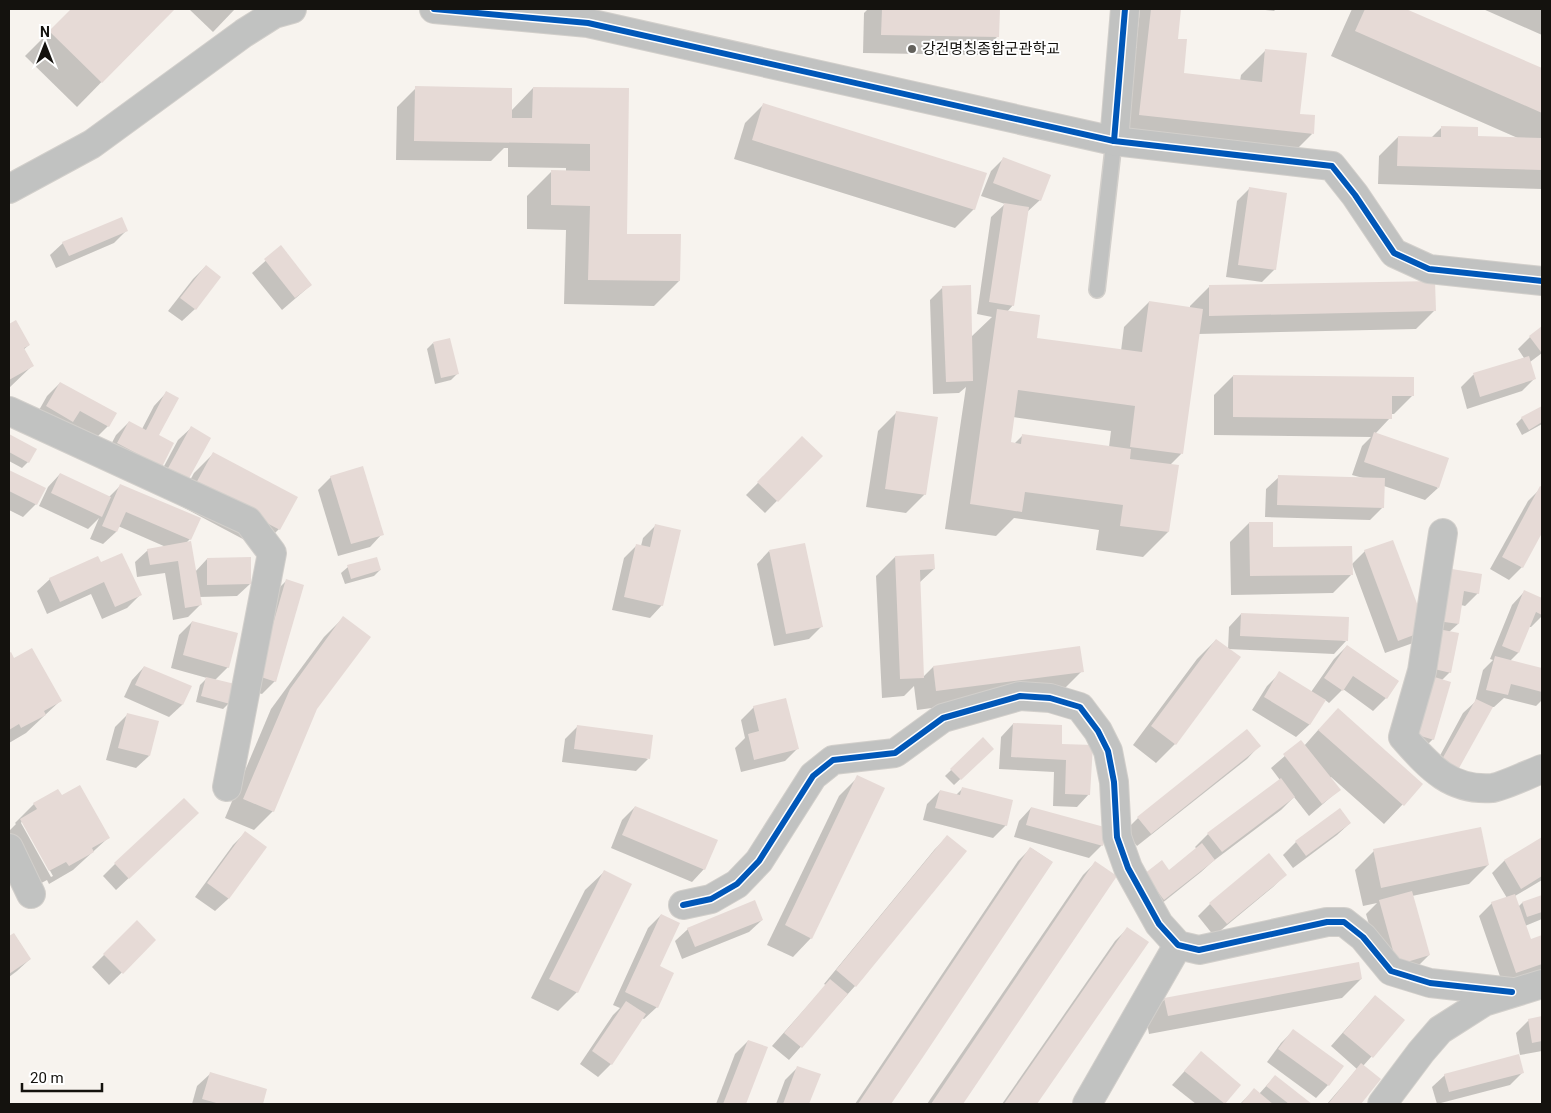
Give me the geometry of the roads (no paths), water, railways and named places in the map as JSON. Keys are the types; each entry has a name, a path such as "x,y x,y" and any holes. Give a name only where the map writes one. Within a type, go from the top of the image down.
{"street":[{"path":"9,189 92,144 244,33 274,14 292,9"},
{"path":"434,9 588,23 1114,141 1332,166 1355,195 1394,253 1428,269 1542,281"},
{"path":"1114,141 1125,9"},
{"path":"9,411 248,521 272,552 227,786"},
{"path":"1443,533 1422,671 1403,736 1433,770 1462,786 1493,788 1542,769"},
{"path":"682,905 711,899 737,884 759,861 813,776 833,760 895,753 943,718 972,709 1020,696 1050,698 1080,707 1108,751 1114,782 1117,837 1128,868 1159,924 1178,945 1199,950 1327,922 1344,922 1362,938 1391,971 1430,983 1512,992"},
{"path":"9,848 31,894"},
{"path":"1087,1104 1178,945"},
{"path":"1382,1104 1420,1052 1440,1030 1484,1002 1542,984"}],"lane":[{"path":"1097,290 1114,141"}],"place":[{"name":"강건명칭종합군관학교","path":"912,49"}]}
